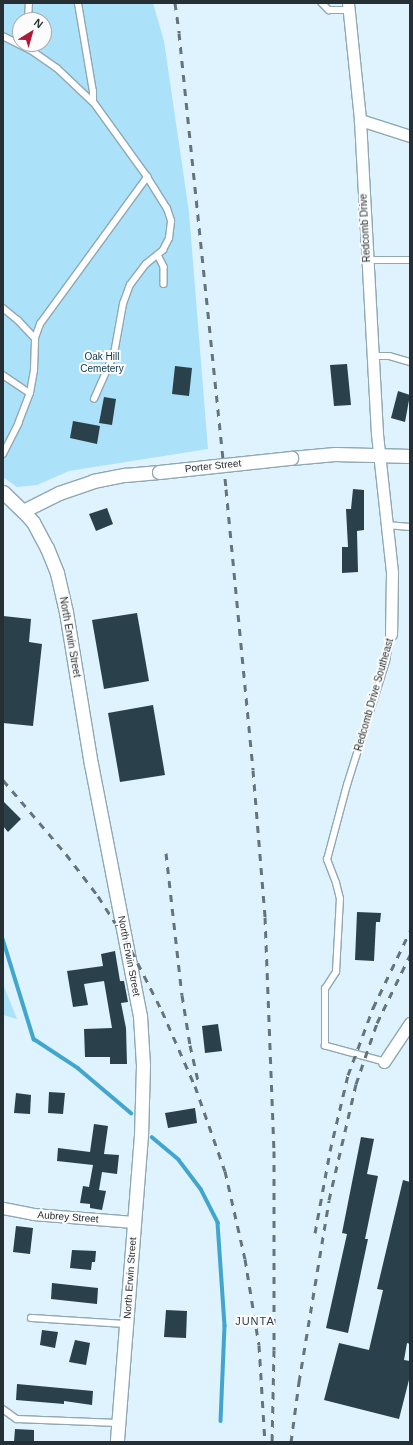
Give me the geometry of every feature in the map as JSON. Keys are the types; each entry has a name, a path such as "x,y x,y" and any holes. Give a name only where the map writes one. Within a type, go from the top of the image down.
{"street":[{"name":"Redcomb Drive","path":"348,6 360,120 366,260 379,454"},
{"path":"360,120 410,136"},
{"name":"Porter Street","path":"23,511 59,493 93,481 125,475 335,454 410,456"},
{"name":"Redcomb Drive Southeast","path":"379,454 392,573 391,634"},
{"name":"North Erwin Street","path":"3,492 33,522 48,548 61,586 91,764 140,1016 144,1089 117,1442"},
{"path":"384,1062 410,1023"},
{"name":"Aubrey Street","path":"3,1208 33,1214 134,1222"}],"lane":[{"path":"78,3 93,92 93,102"},
{"path":"322,3 329,10 348,6"},
{"path":"34,52 57,68 93,102 147,178 164,204 171,221 169,238 158,255 146,264 128,290 123,304 114,354 94,399"},
{"path":"3,454 18,424 30,393 34,370 35,338 40,324 120,217 136,190 147,178"},
{"path":"158,255 164,267 164,284"},
{"path":"366,260 410,260"},
{"path":"3,308 18,320 35,338"},
{"path":"373,356 389,356 410,362"},
{"path":"3,375 30,393"},
{"path":"387,525 410,527"},
{"name":"Redcomb Drive Southeast","path":"384,1062 324,1046 325,989 336,972 340,899 336,883 327,860 347,785 386,661 391,634"},
{"path":"31,1318 126,1324"},
{"path":"3,1409 17,1419 118,1423"}],"green space":[{"name":"Oak Hill Cemetery","path":"3,3 153,3 164,41 189,212 208,449 69,471 37,485 17,487 3,477"},
{"path":"3,984 17,1019 3,1015"}],"building":[{"path":"347,364 351,405 334,406 330,365"},
{"path":"175,366 192,368 189,396 172,394"},
{"path":"398,391 410,395 405,422 391,418"},
{"path":"104,397 116,399 112,425 99,423"},
{"path":"73,421 100,426 97,444 70,438"},
{"path":"353,489 364,490 364,530 357,531 358,572 342,573 342,547 348,547 346,509 351,509"},
{"path":"107,508 113,524 96,531 89,514"},
{"path":"137,613 149,681 104,689 92,620"},
{"path":"3,616 31,619 29,642 42,644 33,726 3,723"},
{"path":"153,705 165,775 120,782 108,713"},
{"path":"3,801 21,819 8,832 3,826"},
{"path":"357,912 381,913 380,922 376,922 374,961 355,960"},
{"path":"115,951 120,981 124,981 128,1002 121,1003 126,1028 127,1064 110,1064 110,1057 85,1057 84,1029 112,1028 104,981 84,984 88,1005 73,1007 67,971 103,966 101,954"},
{"path":"218,1024 222,1051 205,1053 202,1026"},
{"path":"49,1092 65,1093 63,1114 48,1113"},
{"path":"16,1093 31,1095 30,1114 14,1113"},
{"path":"195,1108 197,1123 168,1128 165,1113"},
{"path":"94,1124 108,1126 104,1154 119,1155 117,1174 102,1172 99,1190 106,1191 102,1210 90,1208 90,1204 80,1203 83,1186 89,1187 93,1165 57,1161 58,1148 90,1152"},
{"path":"361,1137 374,1139 367,1174 378,1176 365,1239 368,1239 348,1333 326,1328 347,1234 342,1233"},
{"path":"403,1180 410,1182 410,1344 407,1343 404,1360 410,1361 410,1376 399,1419 324,1400 339,1343 369,1350 383,1290 377,1289"},
{"path":"16,1226 33,1228 30,1254 13,1252"},
{"path":"72,1250 96,1251 95,1262 92,1262 91,1270 70,1268"},
{"path":"52,1283 98,1288 97,1304 51,1299"},
{"path":"166,1310 187,1311 186,1338 164,1337"},
{"path":"42,1330 58,1332 55,1348 40,1345"},
{"path":"75,1340 90,1343 86,1365 69,1362"},
{"path":"17,1384 93,1391 92,1405 64,1401 64,1404 16,1400"},
{"path":"15,1429 34,1430 34,1442 14,1442"}],"waterway":[{"path":"3,939 34,1039 78,1068 131,1113"},
{"path":"152,1137 179,1160 201,1189 218,1223 225,1326 221,1421"}],"railway":[{"path":"175,3 226,489 253,770 265,917 274,1151 274,1350 272,1442"},
{"path":"3,780 66,854 98,896 125,938 162,1011 195,1086 225,1171 245,1259 259,1345 265,1442"},
{"path":"166,853 182,995 190,1045 199,1085"},
{"path":"315,1233 330,1151 348,1075 373,1008 410,931"},
{"path":"291,1442 299,1382 329,1200 356,1084 377,1023 410,955"}],"district":[{"name":"JUNTA","path":"255,1321"}]}
